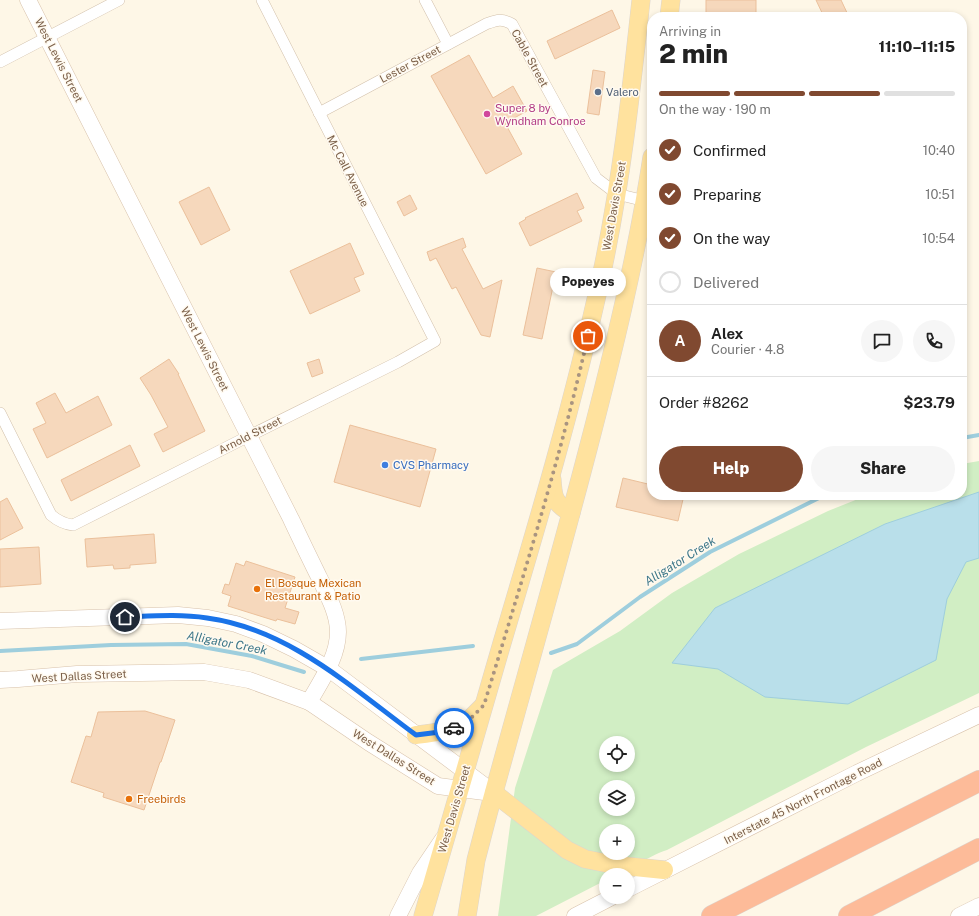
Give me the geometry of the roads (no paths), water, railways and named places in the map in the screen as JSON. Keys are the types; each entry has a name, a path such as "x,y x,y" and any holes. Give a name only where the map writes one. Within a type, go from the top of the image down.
{"highway":[{"path":"712,916 979,781"},
{"path":"849,916 979,849"}],"main road":[{"name":"West Davis Street","path":"423,916 464,771 552,474 577,381 601,275 617,194 633,80 641,0"},
{"path":"670,12 671,0"},
{"path":"467,916 476,860 604,388 632,265 647,188"},
{"path":"552,474 553,493 559,506 571,513"},
{"path":"416,735 440,732 454,728 469,720 484,705"},
{"path":"494,793 567,850 584,859 615,865 664,870"}],"street":[{"name":"West Lewis Street","path":"28,0 291,518 332,608 336,619 338,632 335,648 328,669 309,702"},
{"path":"0,62 119,0"},
{"name":"Mc Call Avenue","path":"262,0 435,341"},
{"path":"426,0 448,44"},
{"name":"Lester Street","path":"319,113 486,24 497,20 504,20"},
{"name":"Cable Street","path":"504,20 512,24 596,178 617,194 645,201"},
{"name":"Arnold Street","path":"0,413 51,515 64,524 73,525 398,362 435,341"},
{"path":"0,622 178,615 208,618 236,624 263,634 294,649 328,669 494,793"},
{"name":"West Dallas Street","path":"0,680 77,674 204,672 249,680 309,702 368,742 438,786 494,793"},
{"name":"Interstate 45 North Frontage Road","path":"635,885 857,773 979,715"},
{"path":"398,916 420,873 447,833"},
{"path":"575,916 599,904"},
{"path":"959,916 979,906"}],"water":[{"path":"979,492 979,558 966,562 947,599 936,660 848,704 765,697 718,669 672,663 715,608 885,524 956,500 967,500 967,496"}],"waterway":[{"name":"Alligator Creek","path":"967,437 979,435"},
{"name":"Alligator Creek","path":"551,653 577,644 640,597 710,552 815,500"},
{"name":"Alligator Creek","path":"0,651 111,645 186,644 252,656 304,672"},
{"name":"Alligator Creek","path":"361,659 473,646"}],"place":[{"name":"Valero","path":"598,92"},
{"name":"Super 8 by Wyndham Conroe","path":"487,114"},
{"name":"Popeyes","path":"588,336"},
{"name":"CVS Pharmacy","path":"385,465"},
{"name":"El Bosque Mexican Restaurant & Patio","path":"257,589"},
{"name":"Freebirds","path":"129,799"}]}
